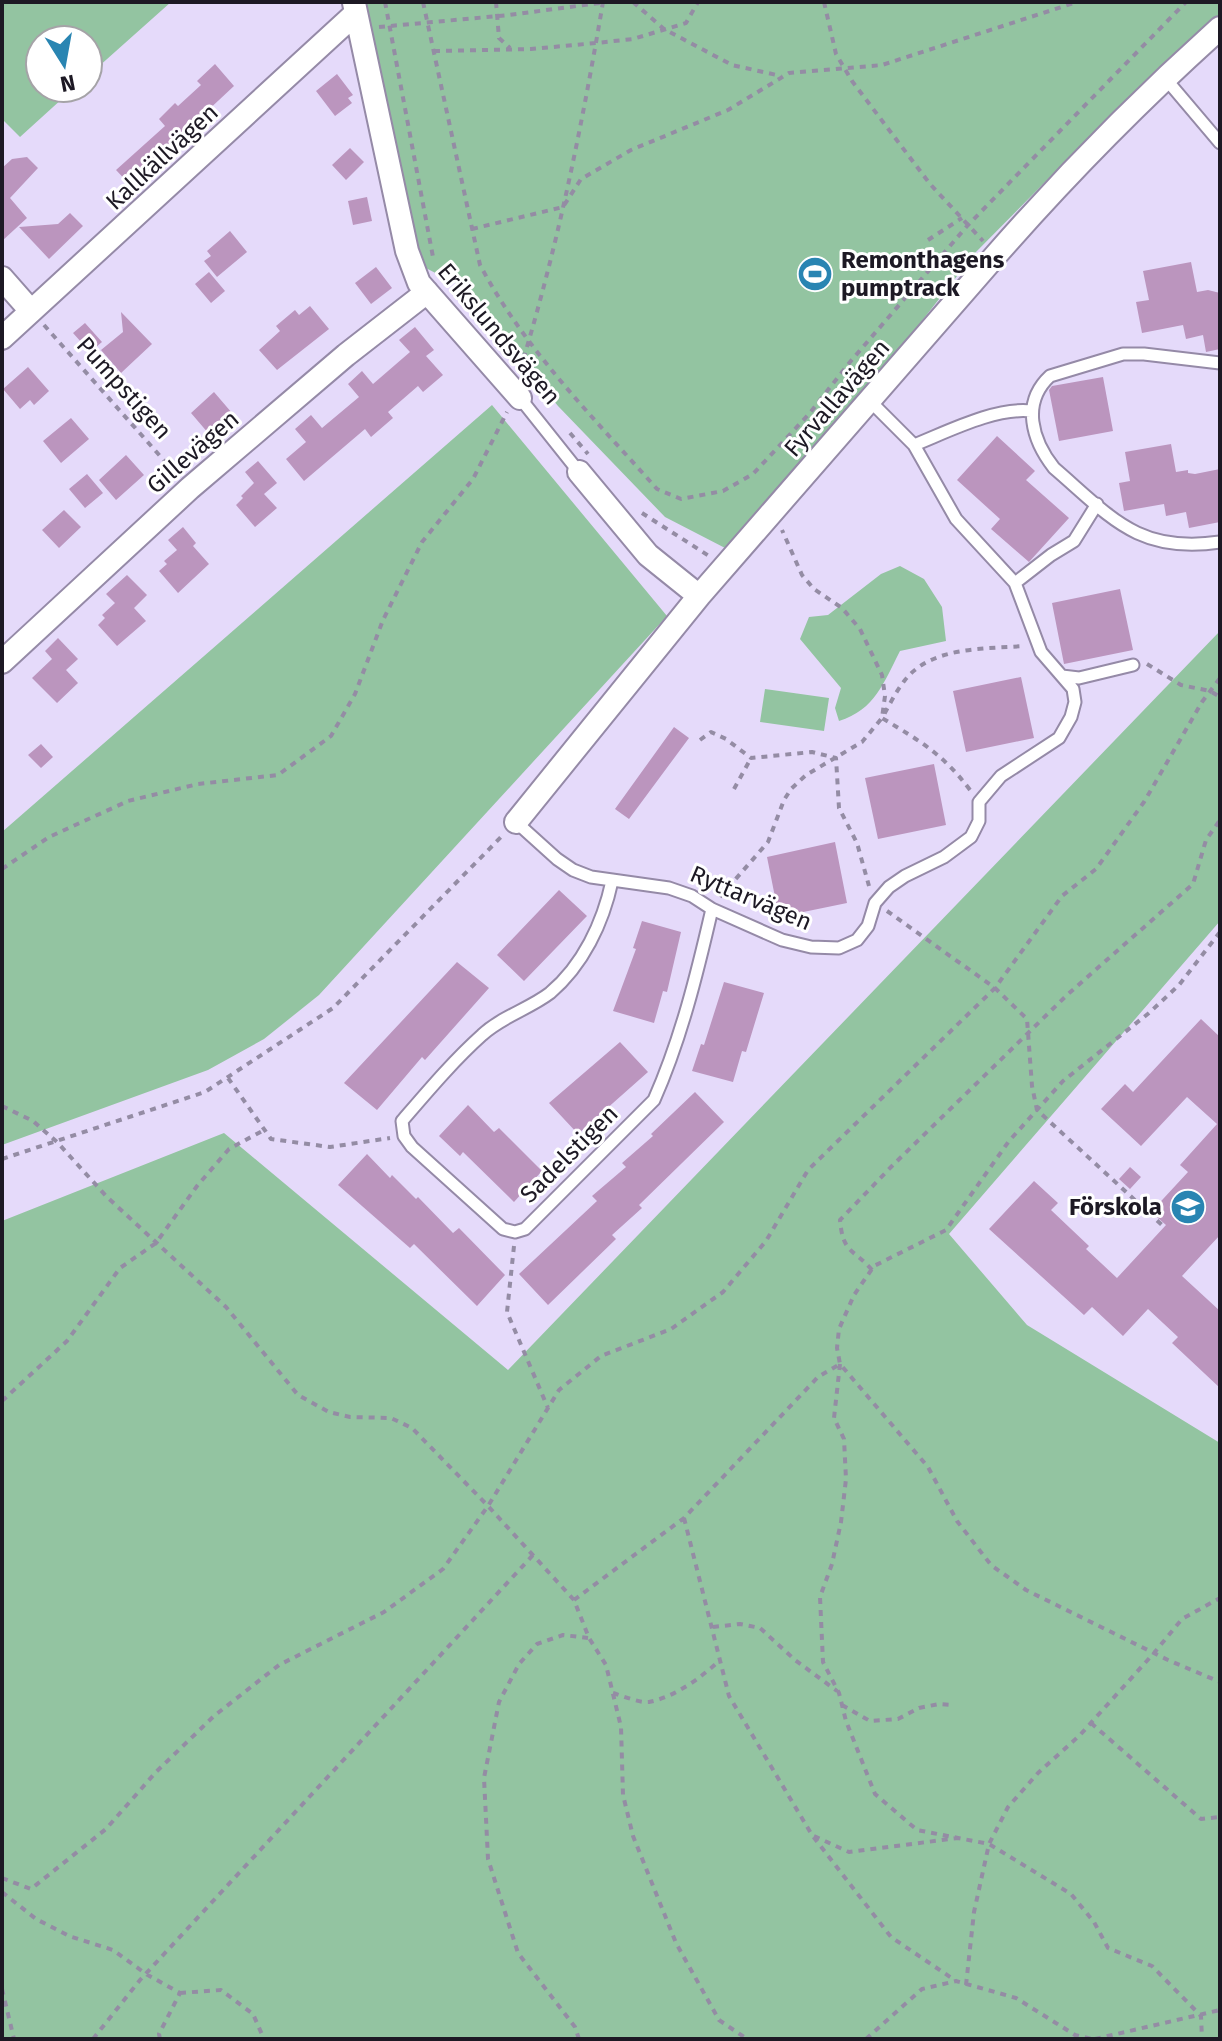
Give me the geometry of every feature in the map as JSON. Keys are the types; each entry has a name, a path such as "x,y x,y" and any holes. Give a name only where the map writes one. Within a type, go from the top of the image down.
{"street":[{"name":"Erikslundsvägen","path":"357,15 407,251 419,283 518,389"},
{"name":"Kallkällvägen","path":"2,338 357,15"},
{"name":"Fyrvallavägen","path":"516,822 699,596 996,255 1165,77 1220,28"},
{"path":"2,278 31,311"},
{"name":"Gillevägen","path":"2,662 190,488 346,355 427,292"},
{"name":"Erikslundsvägen","path":"588,468 648,555 699,596"}],"lane":[{"path":"1165,77 1220,143"},
{"path":"1220,363 1123,354 1050,376 1041,385 1031,411 1033,428 1044,456 1054,468 1134,534 1155,541 1220,542"},
{"name":"Erikslundsvägen","path":"518,389 588,468"},
{"name":"Ryttarvägen","path":"516,822 573,870 612,881 669,888 782,940 811,947 839,948 857,940 868,926 875,903 889,887 944,857 971,837 979,821 979,802 1001,776 1059,738 1067,728 1075,702 1073,689 1038,645 1024,600 1015,583 956,519 914,445 869,400"},
{"path":"914,445 967,424 1019,409 1031,411"},
{"path":"1015,583 1074,541 1097,504"},
{"path":"1062,676 1079,678 1133,665"},
{"path":"404,1136 402,1121 484,1033 550,993 571,970 595,935 612,881"},
{"name":"Sadelstigen","path":"404,1136 412,1147 503,1229 515,1232 525,1229 654,1100 695,983 712,909"}],"path":[{"path":"385,2 434,266"},
{"path":"423,2 480,265 498,299 528,343 657,489 681,499 723,491 753,474 809,414 968,225 1186,2"},
{"path":"496,2 499,38 510,48"},
{"path":"2,869 49,837 128,801 198,784 278,775 331,736 355,694 383,620 422,542 473,479 518,389 563,207 605,2 389,26 357,15"},
{"path":"633,2 664,29 732,65 783,76"},
{"path":"434,51 531,49 633,39 686,23 698,2"},
{"path":"824,2 836,54 843,66 930,184 996,255"},
{"path":"472,229 563,207 581,179 631,150 728,110 789,73 882,65 1077,2"},
{"path":"928,240 962,218"},
{"name":"Pumpstigen","path":"31,311 190,488"},
{"path":"512,366 518,389"},
{"path":"568,431 588,468"},
{"path":"636,509 726,567"},
{"path":"779,527 802,575 814,589 842,608 860,629 882,675 885,696 882,718"},
{"path":"712,909 768,842 791,789 806,775 862,742 882,718 906,678 939,656 969,650 1038,645"},
{"path":"1133,665 1144,663 1181,685 1210,691 1220,697"},
{"path":"2,1878 31,1889 106,1829 156,1772 214,1716 279,1665 384,1612 443,1569 488,1506 559,1390 601,1356 671,1329 723,1292 766,1241 808,1170 995,988 1062,896 1096,869 1144,802 1220,678"},
{"path":"882,718 927,744 954,769 979,802"},
{"path":"700,740 711,732 751,758 812,752 836,758"},
{"path":"734,789 751,758"},
{"path":"836,758 839,808 857,843 875,903 995,988 1027,1019 1037,1110 1162,1225"},
{"path":"872,1270 848,1251 840,1220 1121,945 1193,884 1206,840 1220,820"},
{"path":"2,1159 205,1092 228,1077 333,1008 516,822"},
{"path":"1202,2039 1201,2016 1152,1966 1108,1948 1094,1922 1071,1894 989,1844 917,1830 875,1794 839,1693 823,1662 820,1597 838,1536 846,1479 844,1439 834,1418 840,1364 837,1348 839,1329 854,1295 872,1270 912,1245 946,1230 1009,1141 1063,1081 1149,1013 1179,985 1220,932"},
{"path":"228,1077 271,1139 330,1147 404,1136"},
{"path":"2,1106 33,1121 57,1142 85,1175 226,1307 298,1395 329,1412 350,1417 391,1418 412,1428 574,1600 589,1638 606,1665 621,1727 623,1795 633,1836 676,1943 719,2020 747,2039"},
{"path":"2,1401 67,1341 120,1268 156,1243 197,1186 229,1149 264,1130"},
{"path":"515,1232 507,1312 548,1409"},
{"path":"574,1600 684,1518 818,1377 840,1364"},
{"path":"840,1364 928,1467 957,1521 991,1565 1026,1590 1220,1682"},
{"path":"684,1518 729,1696 812,1835 891,1937 956,1981 1016,1998 1075,2035 1093,2039 1220,2010"},
{"path":"93,2039 146,1974 533,1555"},
{"path":"966,1985 974,1912 989,1844 1008,1807 1038,1773 1091,1723 1182,1619 1220,1598"},
{"path":"712,1627 740,1624 760,1628 795,1660 839,1693"},
{"path":"579,2039 575,2027 518,1953 488,1859 484,1778 499,1702 519,1664 537,1644 563,1635 589,1638"},
{"path":"613,1693 647,1702 672,1693 705,1674 720,1660"},
{"path":"842,1705 870,1721 898,1719 919,1708 939,1704 954,1705"},
{"path":"1091,1723 1201,1819 1220,1817"},
{"path":"812,1835 849,1852 962,1838"},
{"path":"2,1892 36,1919 69,1936 113,1950 180,1993 221,1990 253,2014 264,2039"},
{"path":"866,2039 922,1989 956,1981"},
{"path":"2,1989 14,2039"},
{"path":"160,2039 159,2034 180,1993"}],"green space":[{"path":"2,2 171,2 104,62 104,24 24,24 24,104 56,104 20,137 2,119"},
{"path":"366,2 1220,2 1220,15 1143,83 975,253 864,395 727,549 665,517 558,406 459,285 414,262"},
{"path":"492,405 667,616 319,995 264,1039 208,1070 2,1145 2,832"},
{"path":"900,566 924,579 942,607 946,641 900,651 877,694 861,710 839,721 835,708 841,688 800,639 809,617 828,615 881,574"},
{"path":"1220,631 1220,921 949,1234 1027,1325 1220,1443 1220,2039 2,2039 2,1221 224,1133 508,1370"},
{"path":"765,689 829,698 824,731 760,722"}],"building":[{"path":"215,64 234,86 159,156 162,160 132,187 116,170 165,126 159,119 201,85 197,81"},
{"path":"337,74 353,95 348,98 352,103 335,116 316,91"},
{"path":"350,148 364,162 346,180 332,165"},
{"path":"27,157 38,168 10,198 27,218 2,241 2,168 12,159"},
{"path":"367,197 372,221 353,225 348,201"},
{"path":"70,213 83,226 49,259 19,227 58,224"},
{"path":"230,231 247,252 217,277 204,261 211,256 207,251"},
{"path":"1191,262 1197,292 1208,290 1220,293 1220,349 1206,352 1203,335 1186,339 1183,325 1142,333 1136,302 1149,300 1143,271"},
{"path":"376,267 392,288 371,304 355,283"},
{"path":"209,272 225,291 211,303 195,284"},
{"path":"310,306 329,329 277,370 259,350 280,331 276,326 295,310 299,315"},
{"path":"121,312 152,344 121,373 101,350 123,332"},
{"path":"85,323 102,342 90,352 73,333"},
{"path":"415,327 434,350 426,356 443,375 423,392 418,386 388,412 393,418 371,437 365,429 304,481 286,459 306,442 295,429 311,415 322,428 359,397 348,384 362,371 373,384 410,352 399,340"},
{"path":"28,367 49,391 34,405 30,400 20,409 3,389"},
{"path":"1103,377 1113,431 1059,441 1049,390 1052,386"},
{"path":"214,392 232,413 209,434 191,413"},
{"path":"71,418 89,439 61,463 43,441"},
{"path":"997,436 1035,471 1026,480 1069,518 1029,562 991,529 1000,519 957,480"},
{"path":"1171,444 1176,472 1188,470 1188,473 1195,474 1220,469 1220,522 1189,528 1186,512 1166,516 1164,504 1124,511 1119,483 1130,481 1125,452"},
{"path":"126,455 144,475 116,500 99,480"},
{"path":"258,461 277,483 264,494 277,508 255,527 236,505 254,483 245,472"},
{"path":"87,474 103,493 85,508 69,489"},
{"path":"64,510 81,527 59,548 42,530"},
{"path":"183,527 196,543 193,546 209,564 178,593 159,571 167,564 164,561 177,550 168,540"},
{"path":"127,575 147,595 134,608 146,621 117,646 98,625 105,618 102,615 115,603 106,594"},
{"path":"1120,589 1133,650 1064,664 1052,603"},
{"path":"58,638 78,659 66,670 78,683 57,703 32,678 52,659 45,651"},
{"path":"1021,677 1034,738 966,752 953,691"},
{"path":"674,727 689,738 629,819 615,809"},
{"path":"41,744 53,757 41,768 28,755"},
{"path":"934,764 946,825 878,839 865,778"},
{"path":"835,842 847,903 779,917 767,857"},
{"path":"559,890 587,916 524,981 497,955"},
{"path":"642,921 681,932 667,992 663,991 654,1023 613,1011 636,949 633,948"},
{"path":"457,962 489,988 425,1060 422,1057 377,1110 344,1083"},
{"path":"724,982 764,993 746,1052 742,1051 733,1082 692,1071 701,1044 704,1045"},
{"name":"Förskola","path":"1201,1019 1220,1037 1220,1235 1182,1276 1220,1311 1220,1388 1172,1343 1178,1337 1148,1309 1123,1336 1092,1307 1084,1315 989,1229 1034,1181 1058,1203 1051,1210 1117,1278 1166,1225 1151,1212 1188,1172 1180,1165 1217,1124 1187,1097 1141,1146 1101,1109 1125,1084 1133,1092"},
{"path":"620,1042 648,1072 578,1134 549,1103"},
{"path":"695,1092 724,1122 639,1205 642,1208 612,1235 616,1239 548,1305 519,1274 597,1201 592,1196 626,1167 622,1163"},
{"path":"468,1105 494,1132 499,1128 542,1171 514,1202 463,1152 460,1156 439,1136"},
{"path":"367,1154 390,1178 392,1175 416,1199 418,1197 453,1233 459,1228 505,1275 477,1306 414,1244 410,1248 338,1185"},
{"path":"1130,1167 1141,1177 1130,1189 1119,1179"}],"place":[{"name":"Remonthagens pumptrack","path":"815,274"},
{"name":"Förskola","path":"1188,1207"}]}
